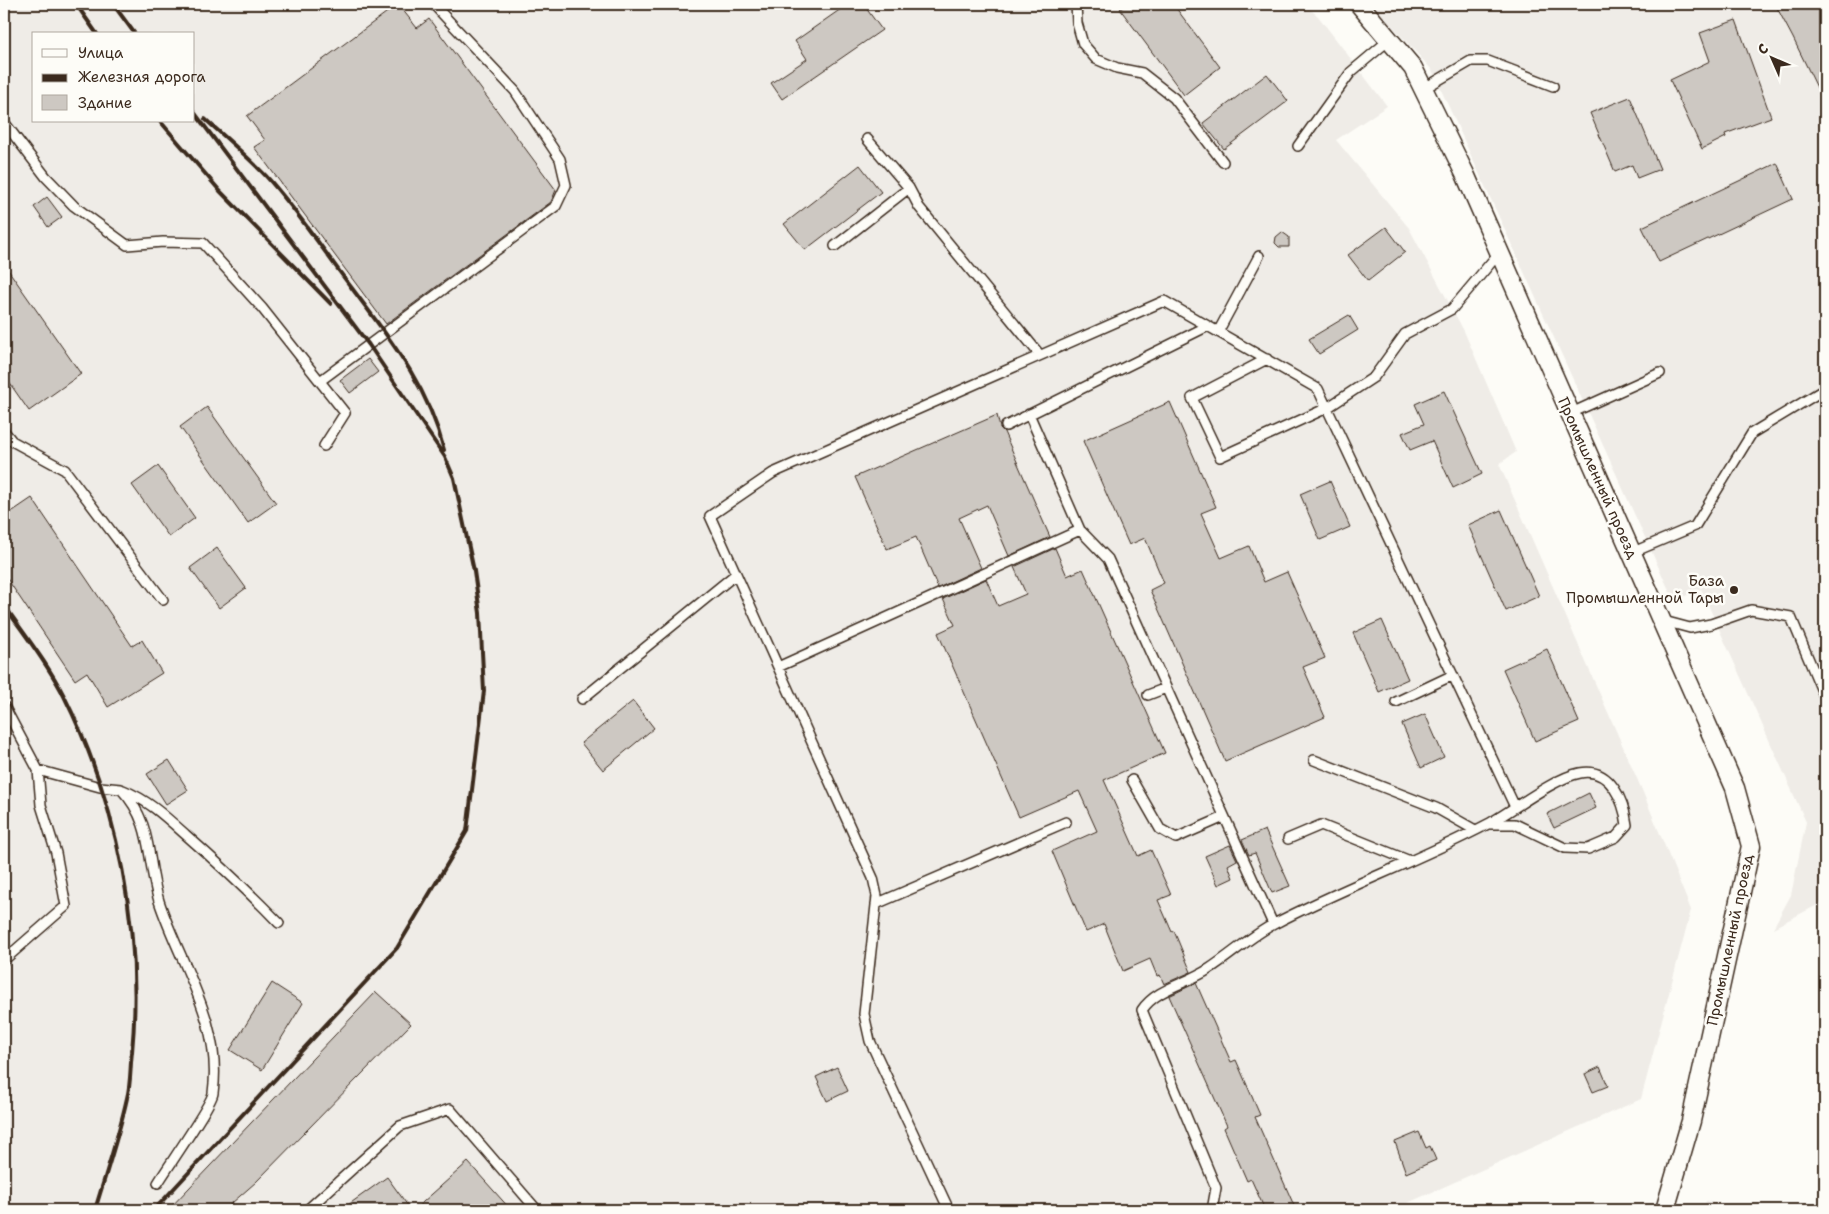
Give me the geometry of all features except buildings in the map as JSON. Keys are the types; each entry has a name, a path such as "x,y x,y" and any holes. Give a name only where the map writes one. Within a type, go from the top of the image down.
{"street":[{"name":"Промышленный проезд","path":"1359,4 1413,68 1465,174 1735,788 1751,846 1691,1121 1665,1210"}],"lane":[{"path":"320,381 556,206 566,185 560,160 516,91 433,4"},
{"path":"1076,4 1077,23 1084,44 1096,59 1117,68 1142,73 1174,98 1223,162"},
{"path":"1298,146 1351,72 1389,40"},
{"path":"1423,89 1471,61 1488,61 1554,86"},
{"path":"4,122 46,177 74,206 127,244 163,242 203,243 262,308 345,412 324,446"},
{"path":"867,139 909,188 919,207 1040,355"},
{"path":"835,246 909,188"},
{"path":"1267,359 1192,398 1220,457 1327,408 1374,377 1405,334 1452,309 1499,253"},
{"path":"1218,332 1259,256"},
{"path":"949,1210 870,1041 864,1014 877,896 873,878 710,516 773,473 1164,301 1318,388 1515,808"},
{"path":"1006,426 1208,326"},
{"path":"1569,414 1660,373"},
{"path":"1631,553 1695,526 1752,433 1825,389"},
{"path":"1029,414 1080,530 1108,559 1273,924"},
{"path":"4,430 12,442 65,470 163,600"},
{"path":"778,667 1080,530"},
{"path":"582,699 736,574"},
{"path":"1660,619 1690,628 1711,624 1751,610 1791,618 1825,698"},
{"path":"1396,702 1453,676"},
{"path":"1148,695 1166,688"},
{"path":"4,706 38,770 41,805 56,852 66,906 4,960"},
{"path":"1314,760 1436,808 1476,830"},
{"path":"38,770 100,787 121,789 143,798 232,875 279,923"},
{"path":"1212,1210 1216,1188 1142,1010 1150,999 1208,970 1273,924 1476,830 1563,780 1580,773 1595,773 1612,784 1624,805 1627,825 1616,837 1588,849 1565,848 1515,824 1488,824"},
{"path":"1132,780 1160,830 1176,838 1224,817"},
{"path":"121,789 135,804 145,832 158,898 168,927 186,963 205,1011 213,1050 213,1095 158,1183"},
{"path":"876,904 1066,822"},
{"path":"1288,839 1321,825 1410,861"},
{"path":"307,1210 400,1126 450,1109 537,1210"}],"shaded area":[{"path":"4,4 1304,4 1318,16 1387,106 1336,140 1409,228 1464,331 1516,452 1499,464 1642,790 1691,910 1641,1099 1392,1210 4,1210"},
{"path":"1372,4 1825,4 1825,901 1773,928 1791,895 1806,822 1701,589 1674,601 1432,70"},
{"path":"1706,1201 1752,1210 1703,1210"}],"railway":[{"path":"76,4 96,32"},
{"path":"113,4 134,32"},
{"path":"154,1210 397,948 467,831 484,691 480,613 474,571 454,478 445,457 369,345 195,113"},
{"path":"205,119 266,176 299,216 380,325 418,384 437,427 444,450"},
{"path":"161,122 220,191 331,304"},
{"path":"4,605 51,672 83,737 99,780 112,825 130,916 134,961 134,1007 129,1087 120,1126 95,1210"}],"place":[{"name":"База Промышленной Тары","path":"1734,590"}]}
